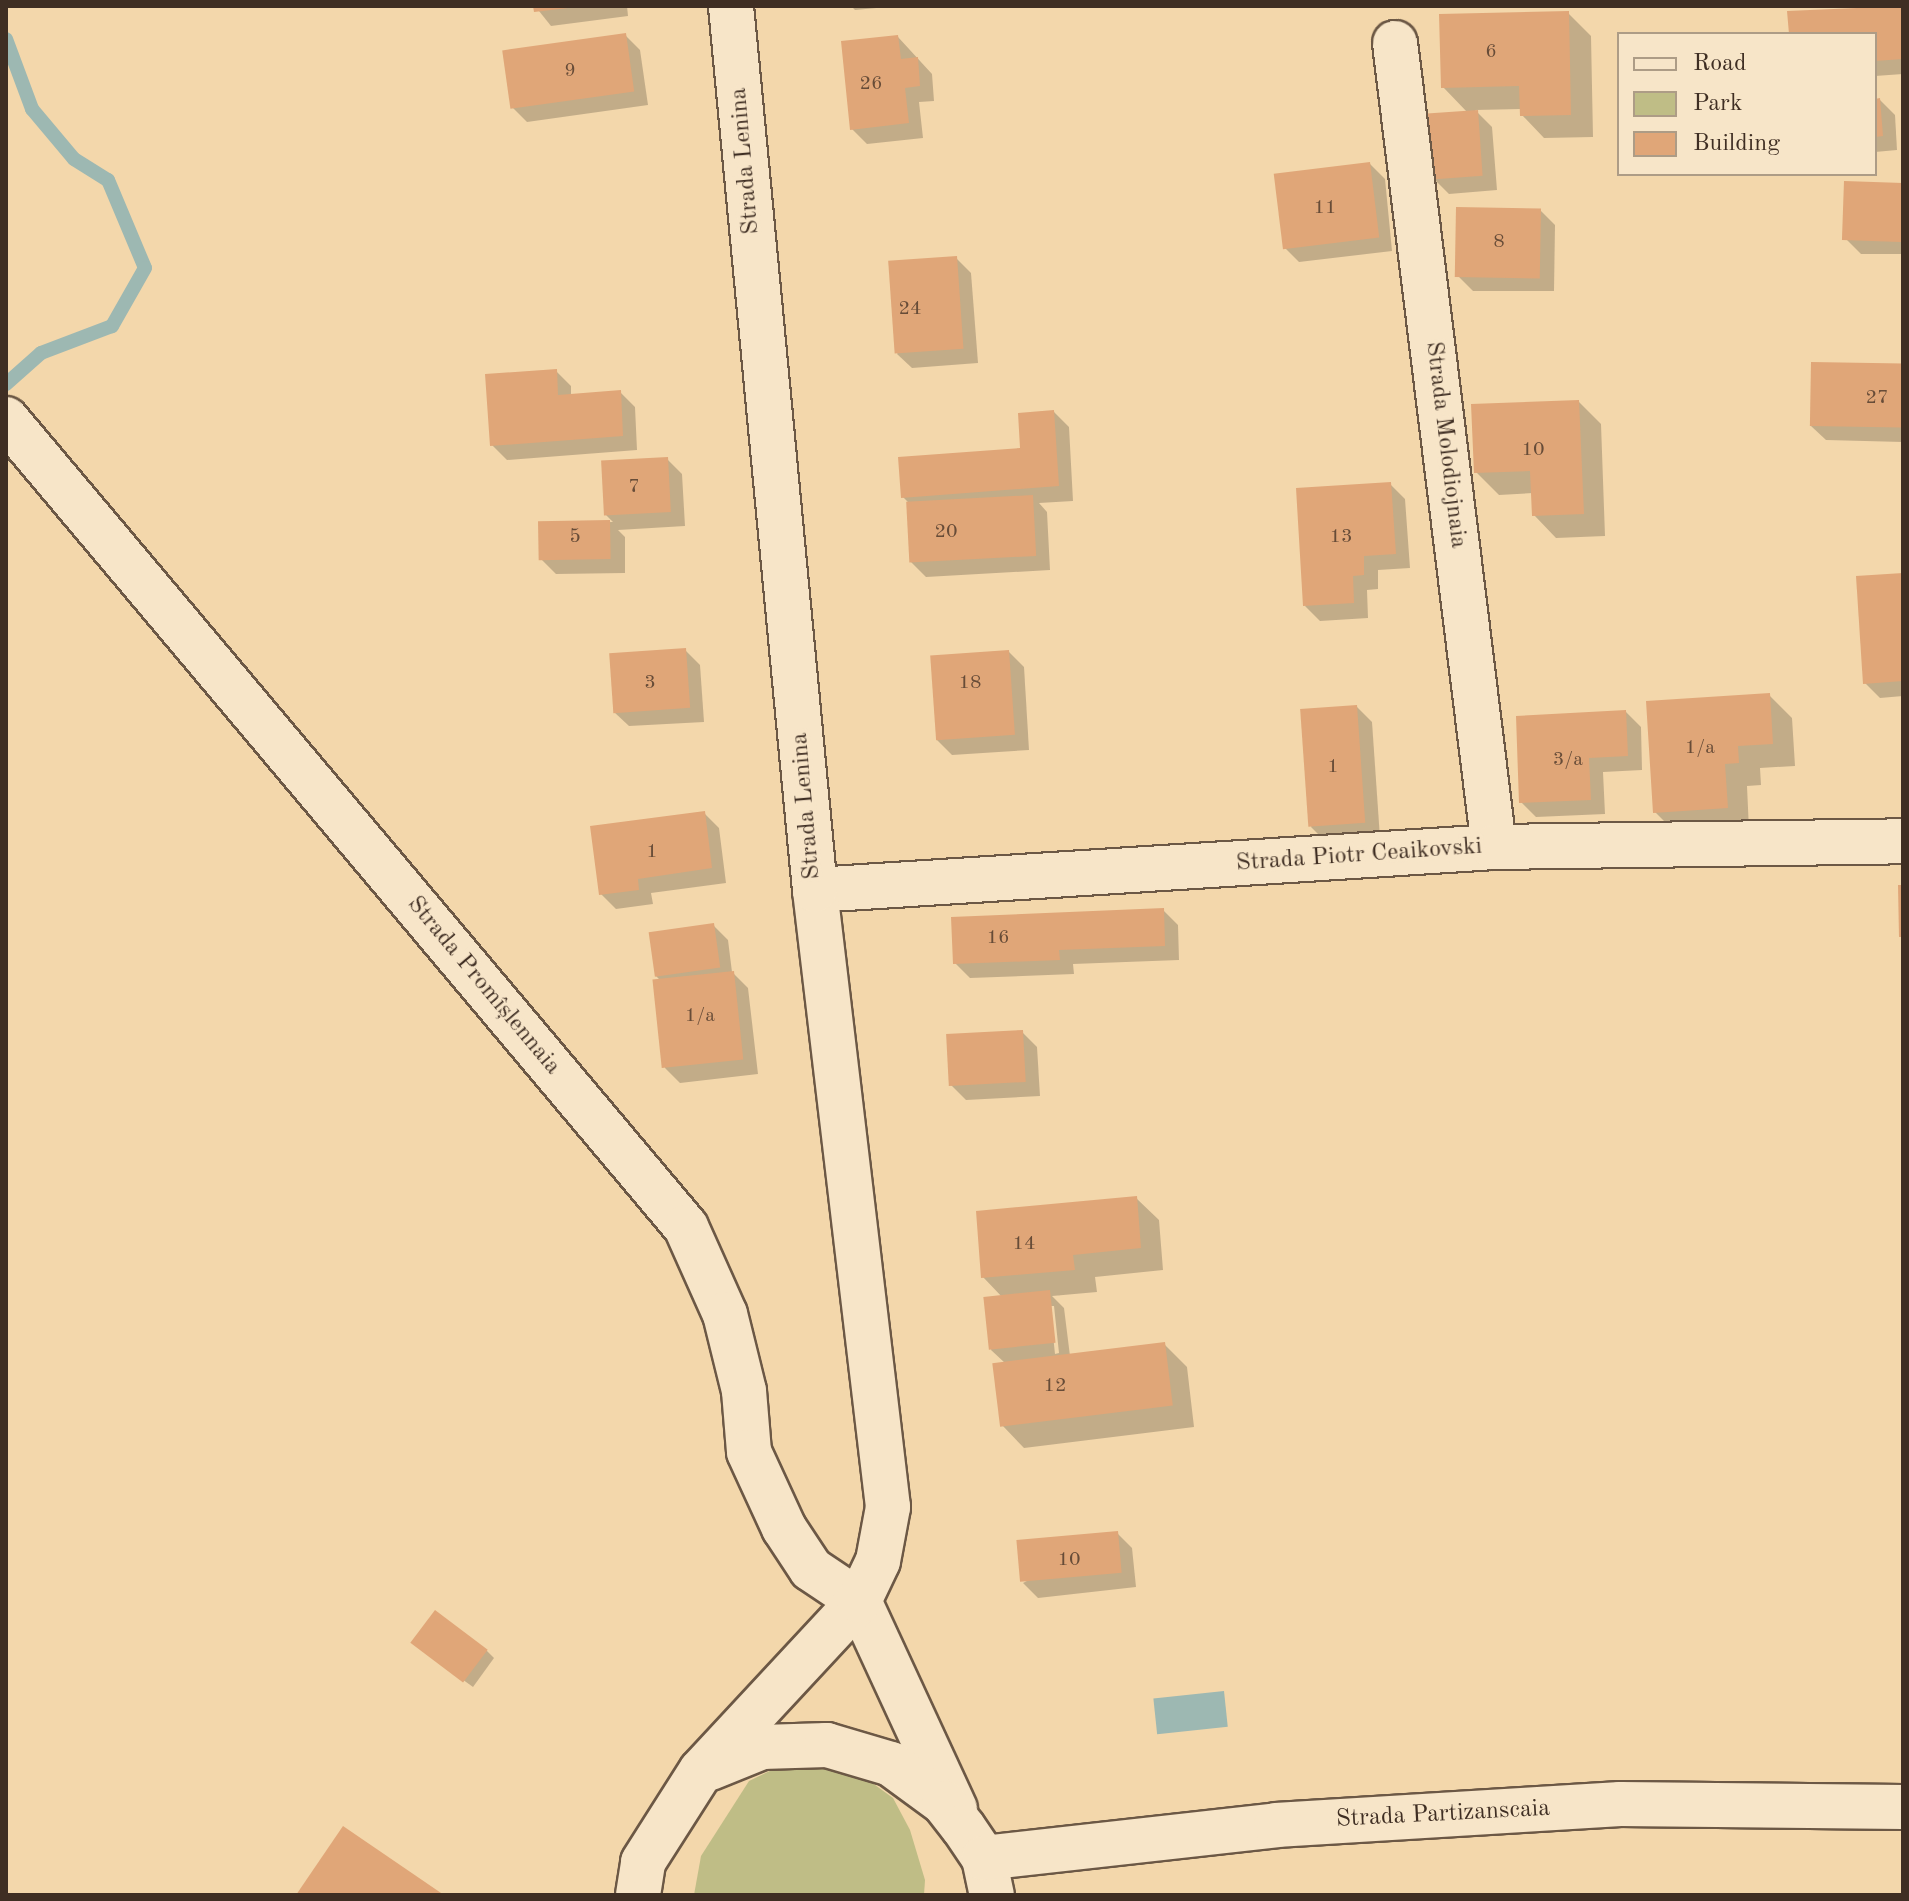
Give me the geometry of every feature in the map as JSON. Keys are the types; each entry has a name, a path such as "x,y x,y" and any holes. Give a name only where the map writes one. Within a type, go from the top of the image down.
{"street":[{"name":"Strada Lenina","path":"638,1895 643,1862 701,1771 859,1601 878,1561 888,1507 815,890 731,6"},
{"name":"Strada Molodiojnaia","path":"1395,43 1494,847"},
{"name":"Strada Promîșlennaia","path":"19,434 686,1227 725,1314 744,1391 749,1452 784,1528 811,1569 859,1601"},
{"name":"Strada Piotr Ceaikovski","path":"815,890 1494,847 1903,841"},
{"path":"859,1601 980,1860"},
{"path":"701,1771 762,1747 827,1745 891,1764 944,1803 980,1860"},
{"name":"Strada Partizanscaia","path":"980,1860 1276,1825 1620,1804 1903,1807"}],"green space":[{"path":"786,1763 860,1774 893,1798 910,1830 925,1880 924,1895 694,1895 701,1856 749,1781"}],"water":[{"path":"1224,1691 1228,1727 1157,1734 1153,1698"}],"building":[{"path":"533,6 568,6 568,8 534,12"},
{"path":"1903,6 1903,59 1877,61 1877,32 1789,32 1787,11"},
{"path":"1569,11 1571,115 1520,116 1519,86 1441,88 1439,14"},
{"path":"626,33 634,91 510,109 502,50"},
{"path":"898,35 901,59 918,57 920,86 905,88 909,123 850,130 841,41"},
{"path":"1880,98 1883,136 1877,137 1877,99"},
{"path":"1478,110 1483,176 1432,179 1427,114"},
{"path":"1370,162 1379,237 1283,249 1274,174"},
{"path":"1844,181 1903,183 1901,242 1842,240"},
{"path":"1456,207 1541,208 1540,278 1455,277"},
{"path":"957,256 963,349 895,354 888,261"},
{"path":"1811,362 1903,364 1902,428 1810,426"},
{"path":"557,369 558,395 621,390 623,436 490,446 485,374"},
{"path":"1579,400 1584,514 1532,516 1530,471 1474,473 1471,404"},
{"path":"1054,410 1059,486 901,498 898,457 1020,448 1018,413"},
{"path":"668,457 671,512 604,515 601,461"},
{"path":"1391,482 1396,554 1364,556 1364,575 1353,576 1354,603 1303,606 1296,488"},
{"path":"1033,495 1036,556 909,563 906,502"},
{"path":"610,520 611,559 539,560 538,521"},
{"path":"1903,573 1903,681 1863,684 1856,576"},
{"path":"686,648 690,708 613,713 609,653"},
{"path":"1009,650 1015,735 936,740 930,656"},
{"path":"1770,693 1773,744 1738,746 1739,763 1725,764 1728,808 1653,813 1646,701"},
{"path":"1357,705 1365,823 1308,827 1300,709"},
{"path":"1626,710 1628,756 1589,758 1591,800 1519,803 1516,716"},
{"path":"705,811 712,868 638,879 639,890 599,895 590,826"},
{"path":"1898,885 1903,885 1903,937 1899,937"},
{"path":"1164,908 1165,946 1059,950 1060,960 953,964 951,917"},
{"path":"714,923 720,968 655,977 649,932"},
{"path":"734,971 743,1060 662,1068 652,980"},
{"path":"1023,1030 1026,1082 949,1086 946,1034"},
{"path":"1137,1196 1141,1248 1073,1255 1075,1270 981,1278 976,1211"},
{"path":"1050,1290 1056,1343 989,1350 983,1297"},
{"path":"1165,1342 1173,1406 1000,1427 992,1363"},
{"path":"1118,1531 1122,1573 1020,1582 1016,1540"},
{"path":"435,1610 488,1650 463,1682 410,1643"},
{"path":"343,1826 444,1895 296,1895"}],"waterway":[{"path":"6,39 32,109 74,159 108,180 145,268 112,326 41,353 6,384"}]}
